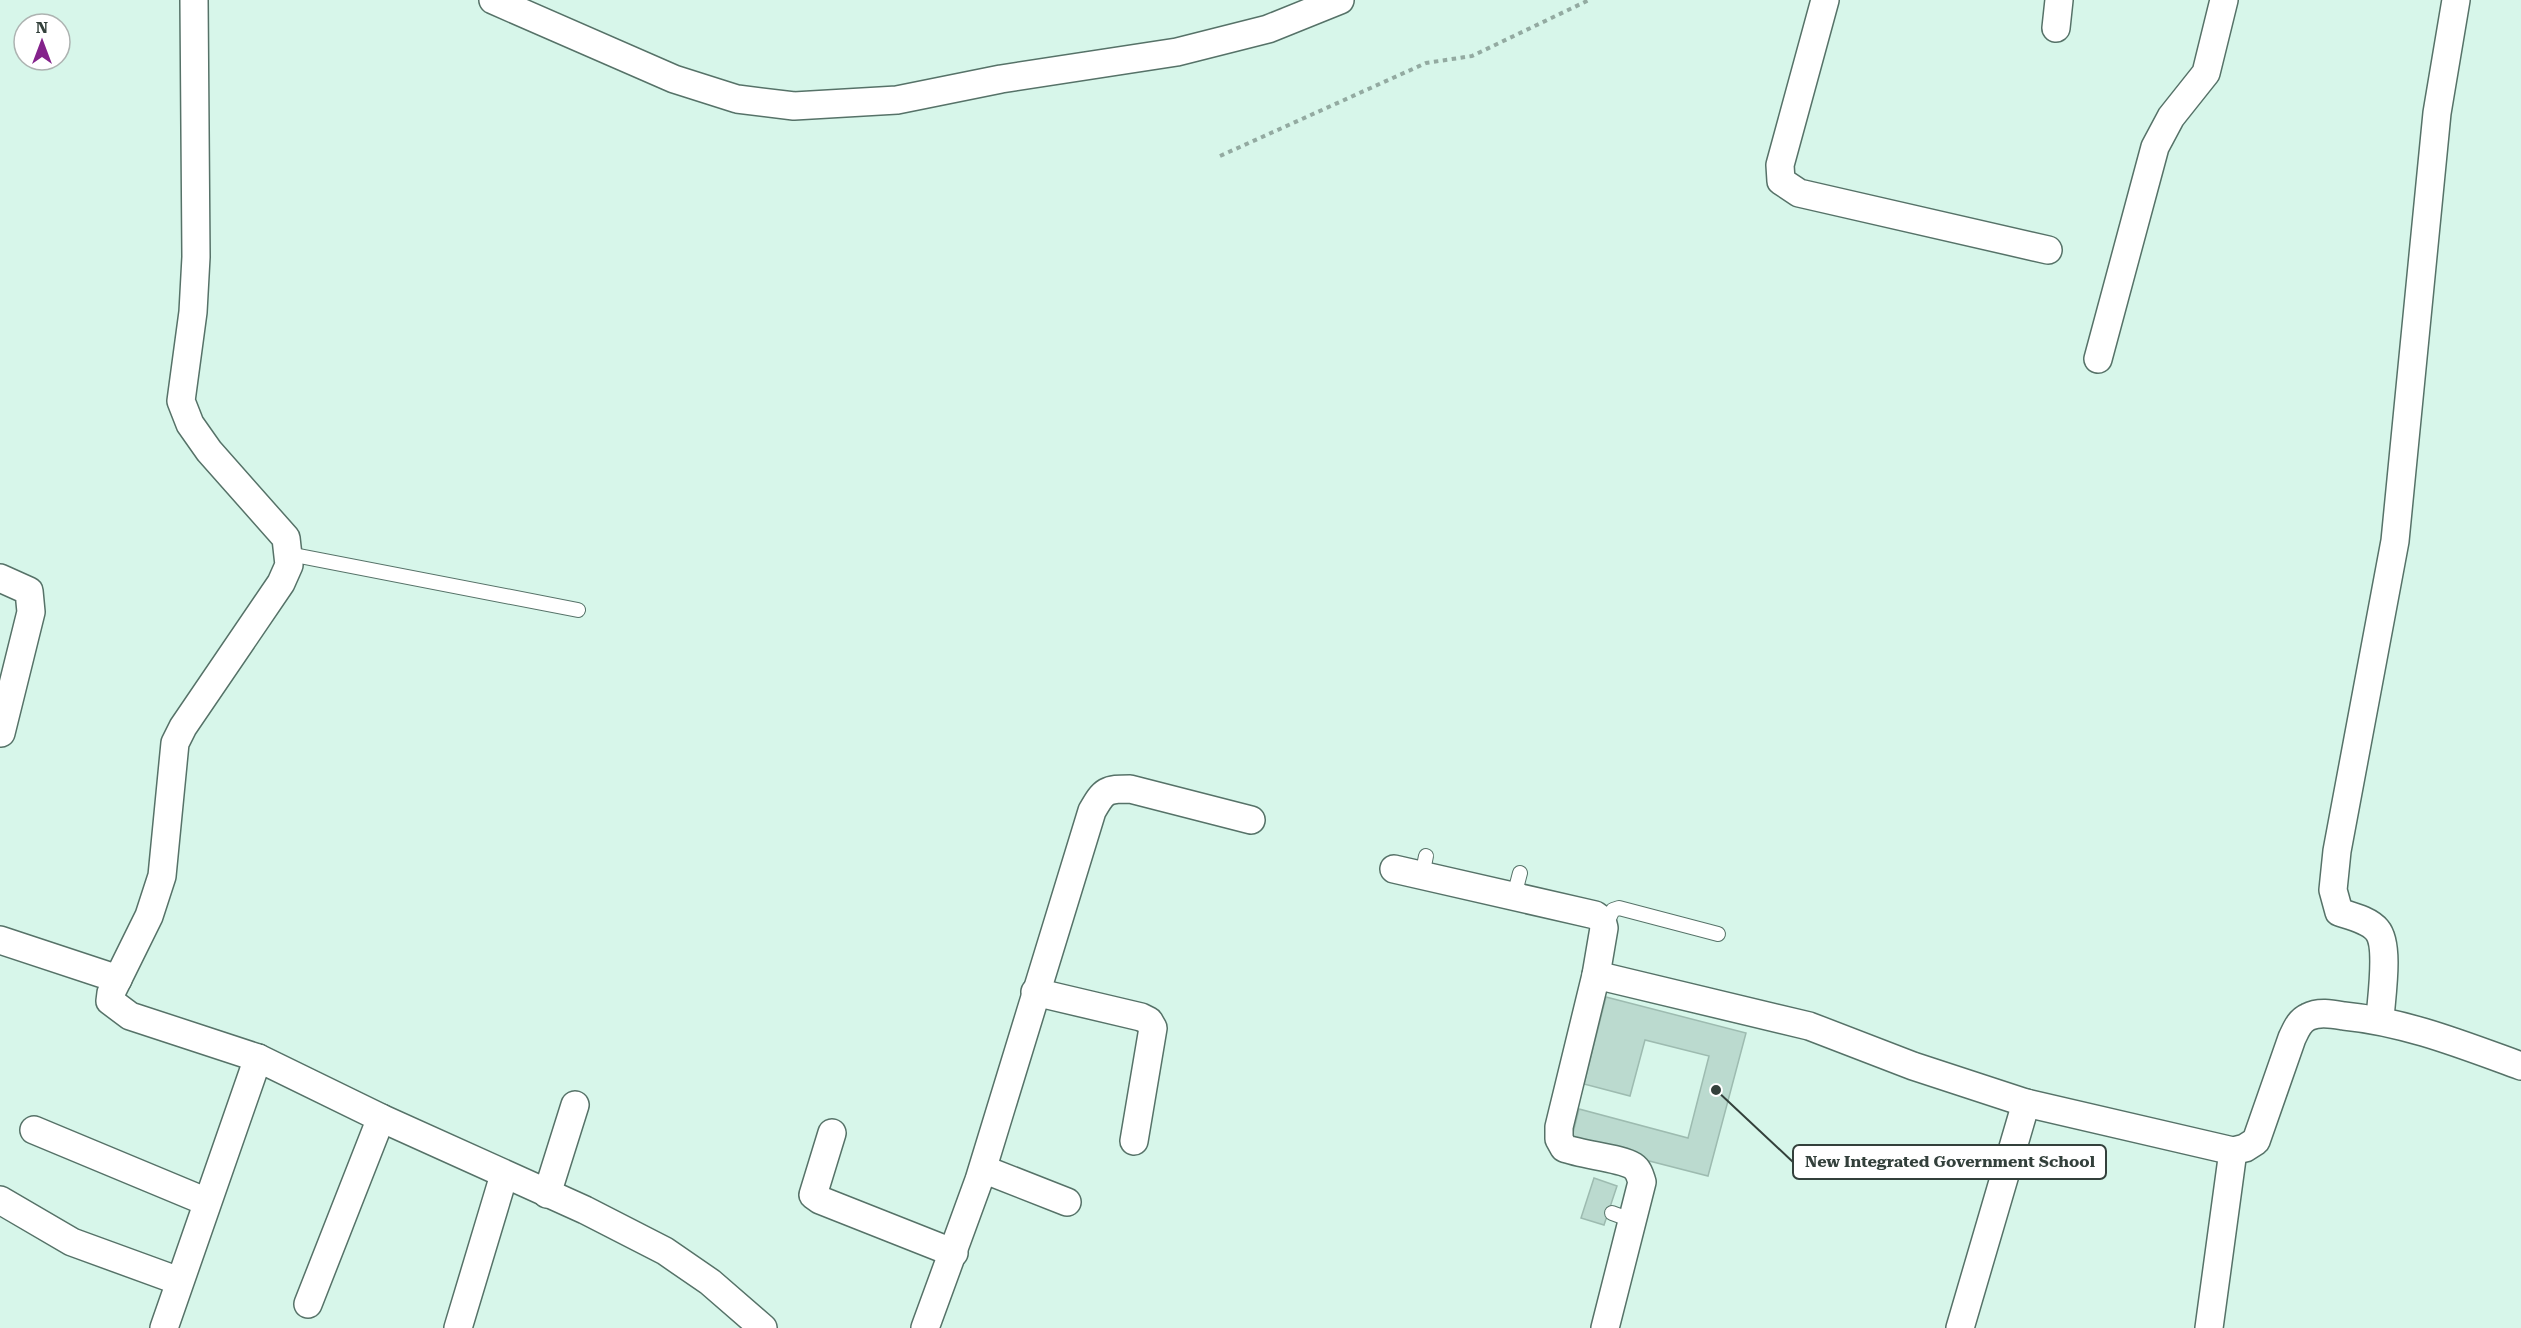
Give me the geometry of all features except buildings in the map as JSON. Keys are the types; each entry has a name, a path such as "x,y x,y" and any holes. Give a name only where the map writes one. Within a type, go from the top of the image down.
{"street":[{"path":"194,0 196,256 193,312 181,401 190,424 209,450 286,538 290,565 281,583 174,743 162,876 149,916 111,993 110,1001 116,1008 130,1016 258,1058 665,1251 710,1282 763,1328"},
{"path":"494,0 674,79 737,99 794,106 897,100 1001,79 1177,52 1268,29 1340,0"},
{"path":"1825,0 1780,165 1781,182 1799,193 2048,250"},
{"path":"2056,28 2059,0"},
{"path":"2098,359 2155,147 2171,117 2206,73 2224,0"},
{"path":"2379,1019 2384,942 2378,930 2369,923 2339,912 2333,890 2337,851 2395,541 2437,113 2456,0"},
{"path":"0,578 23,586 29,591 31,600 31,612 1,734"},
{"path":"925,1328 983,1169 1035,992 1092,811 1102,794 1113,789 1130,789 1251,820"},
{"path":"1394,869 1424,866 1517,885 1595,915 1602,920 1604,928 1596,975 1559,1127 1559,1139 1564,1148 1579,1154 1631,1164 1639,1171 1642,1182 1622,1216 1605,1328"},
{"path":"0,940 118,979"},
{"path":"1596,975 1809,1026 1913,1066 2026,1103 2233,1151 2245,1148 2256,1141 2299,1023 2309,1016 2322,1013 2379,1019 2438,1035 2521,1066"},
{"path":"1035,992 1141,1017 1149,1021 1153,1028 1134,1141"},
{"path":"164,1328 258,1058"},
{"path":"1960,1328 2026,1103"},
{"path":"547,1194 575,1105"},
{"path":"308,1304 381,1118"},
{"path":"34,1130 207,1202"},
{"path":"832,1133 813,1195 820,1200 954,1253"},
{"path":"2209,1328 2233,1151"},
{"path":"983,1169 1067,1202"},
{"path":"458,1328 504,1175"},
{"path":"0,1200 72,1242 179,1281"}],"lane":[{"path":"290,554 578,610"},
{"path":"1604,928 1613,910 1619,908 1718,934"}],"path":[{"path":"1220,156 1416,67 1472,56 1589,0"}],"place":[{"name":"New Integrated Government School","path":"1716,1090"}]}
